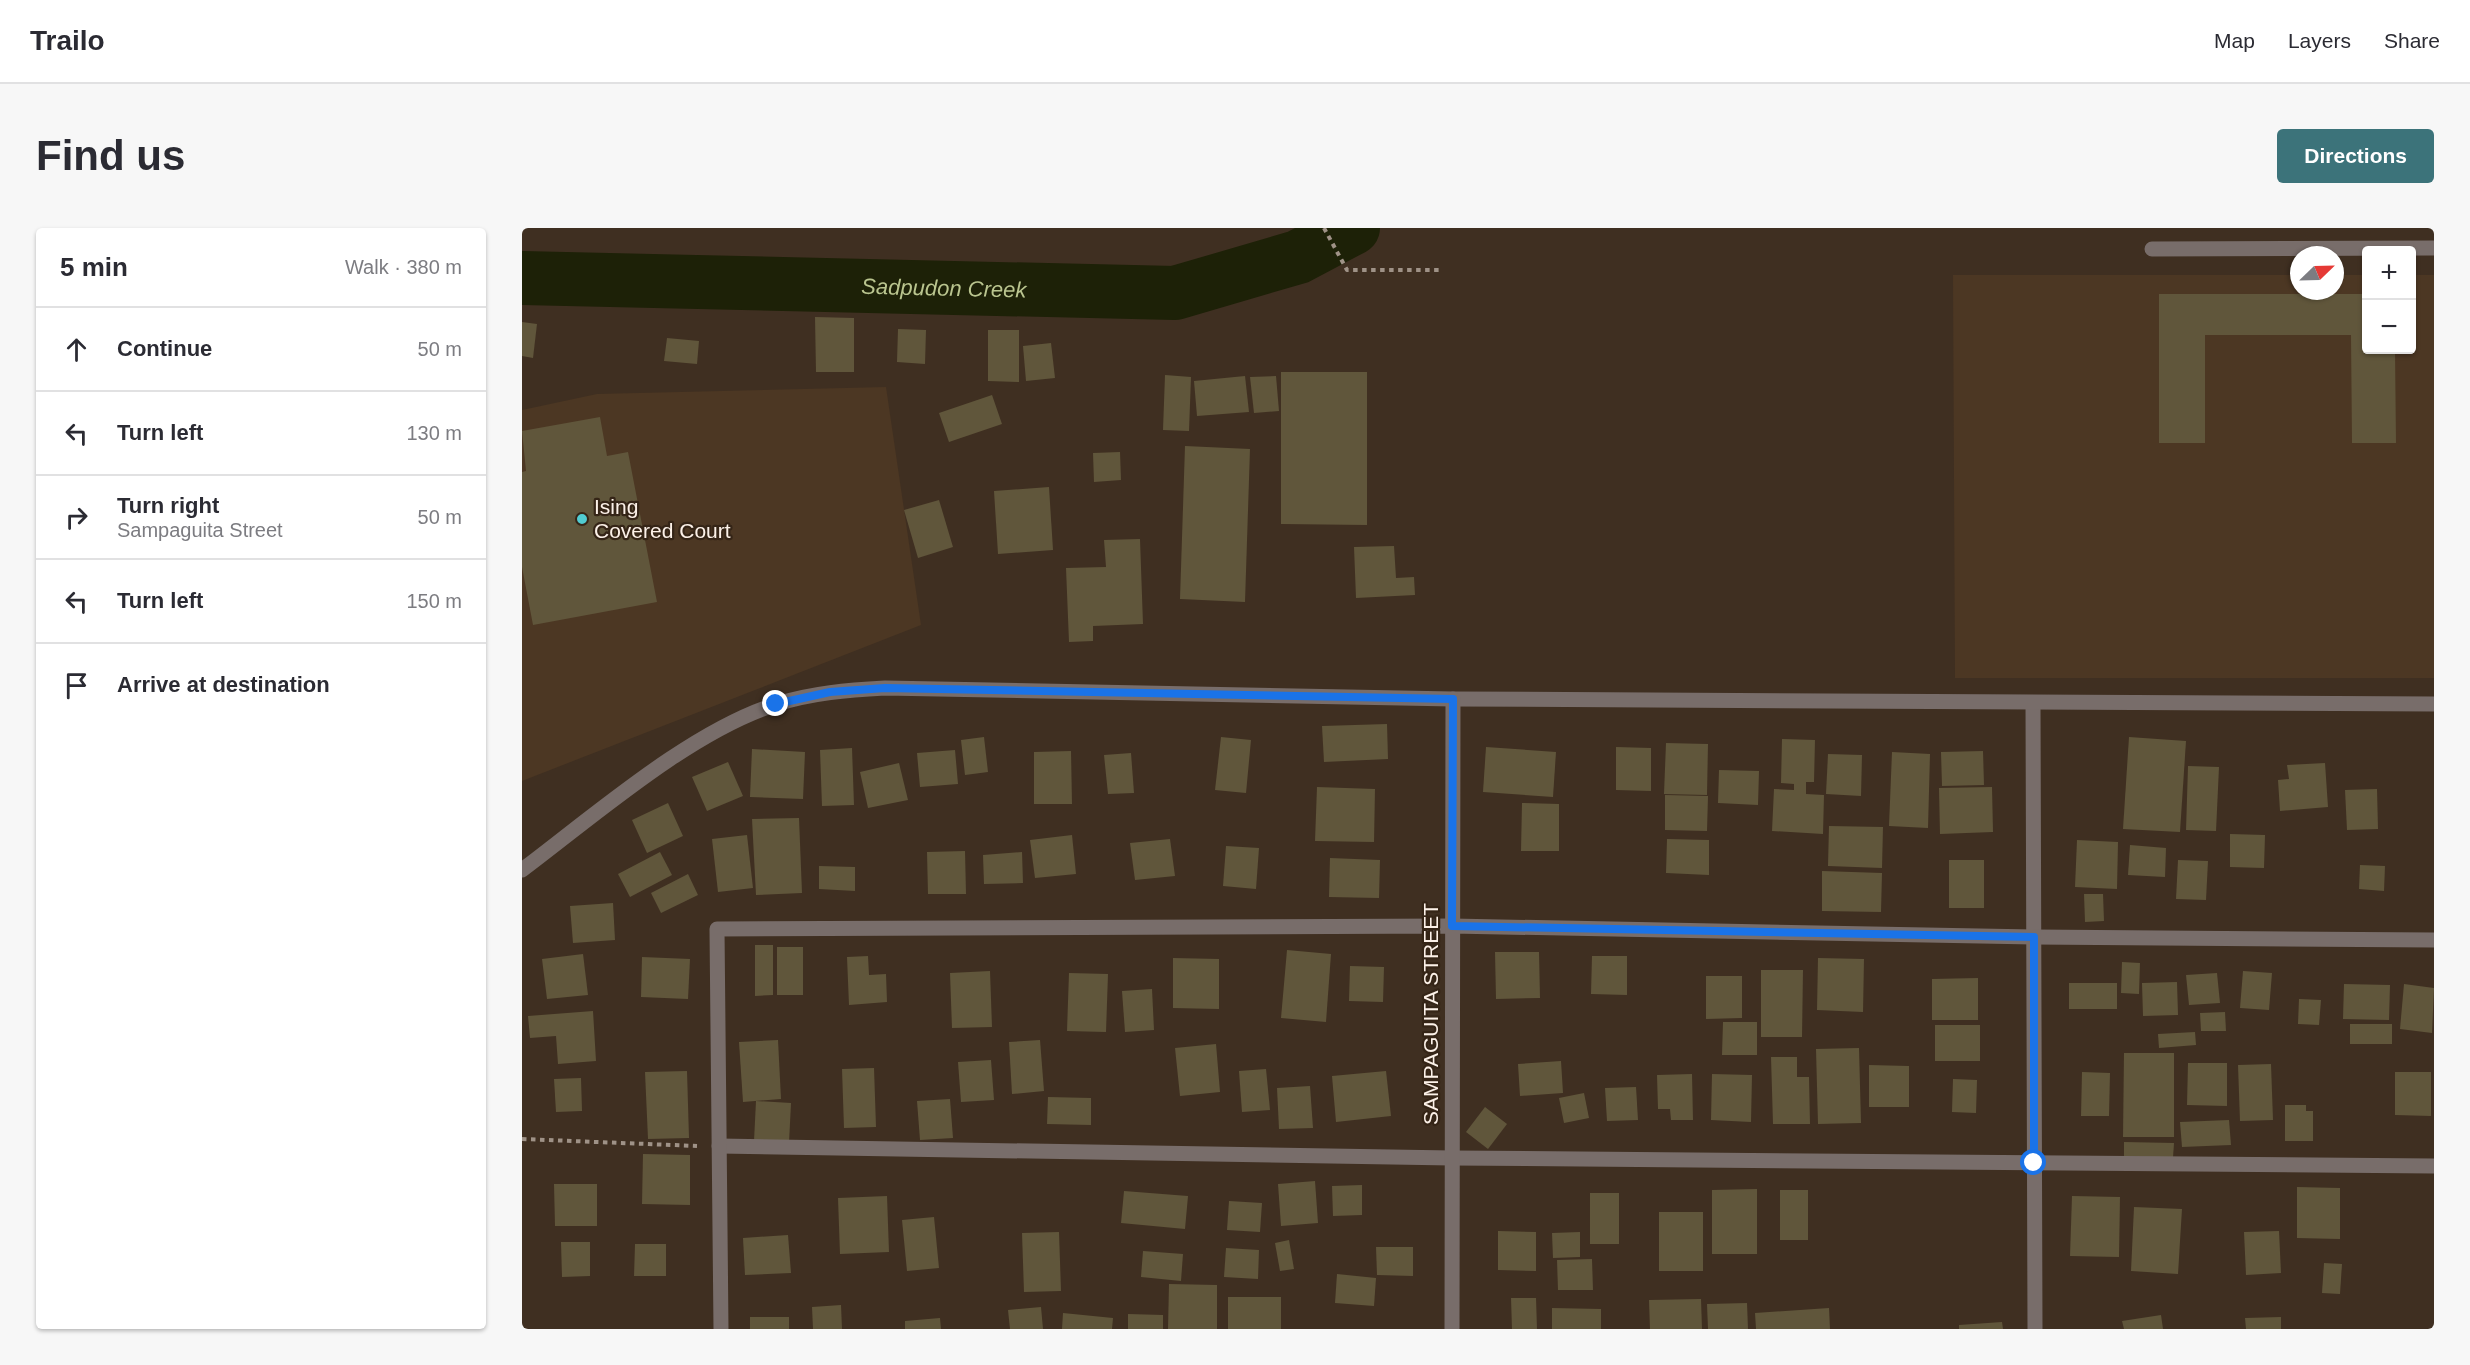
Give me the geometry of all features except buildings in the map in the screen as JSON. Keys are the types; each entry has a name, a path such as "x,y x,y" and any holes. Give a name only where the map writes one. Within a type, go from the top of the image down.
{"street":[{"path":"2152,249 2434,248"},
{"path":"522,870 628,790 723,727 776,704 830,692 885,688 1453,699 2434,704"},
{"name":"SAMPAGUITA STREET","path":"1452,1329 1453,699"},
{"path":"2033,703 2034,1329"},
{"path":"721,1329 717,929 1452,926 2034,937 2434,940"},
{"path":"719,1146 1452,1158 2434,1166"}],"path":[{"path":"1324,228 1347,270 1443,270"},
{"path":"522,1139 719,1146"}],"shaded area":[{"path":"1953,275 2290,275 2290,300 2344,300 2344,275 2362,275 2362,354 2416,354 2416,275 2434,275 2434,678 1955,678"},
{"path":"886,387 921,625 522,781 522,410 597,394"}],"waterway":[{"name":"Sadpudon Creek","path":"522,278 1175,293 1298,257 1353,228"}],"place":[{"name":"Ising Covered Court","path":"582,519"}],"route":[{"path":"776,704 830,692 885,688 1453,699 1452,926 2034,937 2034,1163"}]}
